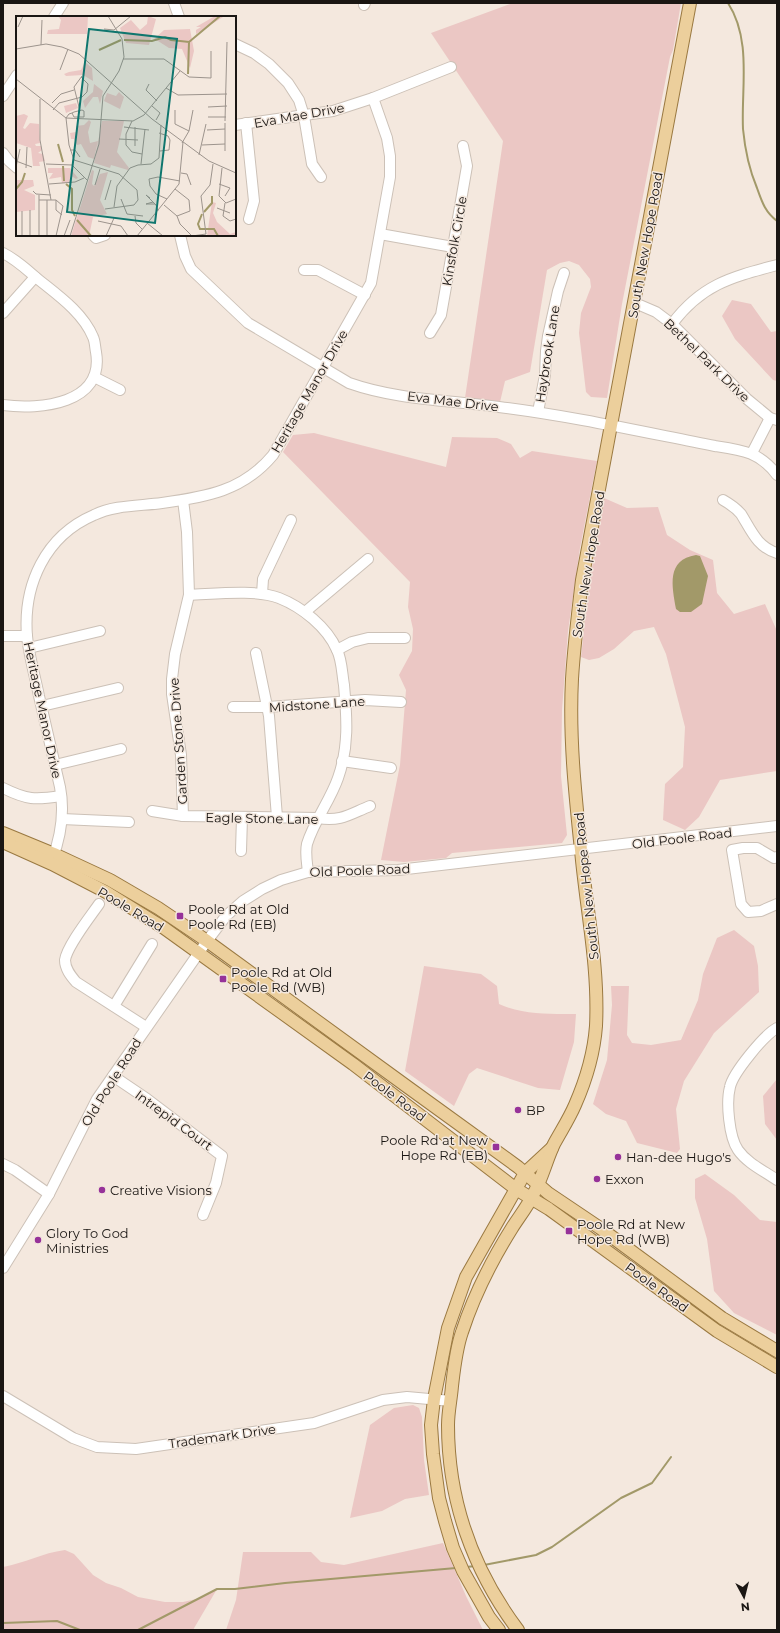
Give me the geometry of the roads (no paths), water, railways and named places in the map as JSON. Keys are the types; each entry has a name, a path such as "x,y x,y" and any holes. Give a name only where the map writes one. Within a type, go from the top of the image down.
{"main road":[{"name":"South New Hope Road","path":"518,1630 499,1604 484,1578 469,1544 460,1516 453,1482 448,1423 461,1334 474,1298 491,1264 532,1199 539,1185 553,1148 575,1106 592,1055 596,1026 596,980 574,782 572,681 582,580 690,3"},
{"name":"Poole Road","path":"3,833 52,859 138,911 353,1064 516,1189 555,1214 717,1331 777,1367"},
{"name":"Poole Road","path":"3,842 110,880 158,908 207,941 525,1173 548,1193 600,1228 722,1318 777,1351"},
{"name":"South New Hope Road","path":"499,1630 489,1617 463,1571 453,1548 445,1521 439,1498 433,1454 432,1425 434,1399 448,1328 466,1277 525,1173 553,1148"},
{"path":"717,1331 722,1318"}],"street":[{"path":"55,16 63,3"},
{"path":"174,3 178,16"},
{"path":"236,44 259,56 269,64 288,83 299,100 304,116 312,164 321,176"},
{"name":"Eva Mae Drive","path":"236,125 333,111 373,98 451,68"},
{"path":"3,96 16,76"},
{"name":"Heritage Manor Drive","path":"52,859 58,846 62,819 61,796 27,636 28,605 34,576 45,555 60,537 76,524 104,511 183,500 213,494 232,487 246,479 264,464 279,444 371,283 390,176 390,156 387,138 373,98"},
{"path":"246,123 254,201 249,219"},
{"name":"Kinsfolk Circle","path":"430,333 441,315 453,247 467,166 463,146"},
{"path":"3,153 16,166"},
{"path":"380,234 453,247"},
{"name":"Eva Mae Drive","path":"180,236 185,256 191,269 204,283 248,323 349,383 367,389 392,394 538,412 752,453 770,465 777,475"},
{"path":"3,253 18,260 86,323 94,338 98,362 94,377 84,392 70,399 36,406 3,406"},
{"path":"672,324 698,296 719,283 738,275 777,264"},
{"path":"304,270 318,270 365,295"},
{"name":"Haybrook Lane","path":"538,412 545,375 548,336 558,291 564,273"},
{"path":"3,314 35,277"},
{"name":"Bethel Park Drive","path":"635,303 656,312 672,324 747,400 774,419"},
{"path":"94,377 120,390"},
{"path":"752,453 774,419"},
{"name":"Garden Stone Drive","path":"183,500 187,532 189,595 176,646 172,679 172,694 181,755 183,816"},
{"path":"723,500 734,506 740,513 752,535 760,544 777,553"},
{"path":"262,594 264,579 291,520"},
{"path":"305,612 368,559"},
{"path":"189,595 262,594 280,598 305,612 326,631 337,650 342,669 345,701 347,729 346,748 338,778 318,818 307,845 306,860 308,872"},
{"path":"29,648 100,631"},
{"path":"3,636 27,636"},
{"path":"337,650 352,642 368,638 405,638"},
{"path":"256,653 268,707 276,817"},
{"path":"42,706 118,688"},
{"name":"Midstone Lane","path":"234,707 268,707 365,700 401,702"},
{"path":"55,765 121,749"},
{"path":"342,761 391,768"},
{"path":"3,788 21,797 34,799 61,796"},
{"name":"Eagle Stone Lane","path":"152,811 183,816 318,818 338,820 370,806"},
{"path":"241,851 242,817"},
{"path":"62,819 130,822"},
{"name":"Old Poole Road","path":"3,1268 49,1194 87,1118 113,1076 198,953 226,916 243,901 281,880 308,872 398,870 581,850 777,826"},
{"path":"777,857 774,858 757,848 732,850 741,904 748,912 761,911 777,904"},
{"path":"99,904 69,949 65,961 68,973 76,982 146,1027"},
{"path":"114,1006 152,944"},
{"path":"777,1028 771,1031 760,1043 735,1075 730,1087 729,1101 729,1118 732,1137 737,1149 747,1160 777,1180"},
{"name":"Intrepid Court","path":"113,1076 147,1099 222,1156 216,1183 203,1215"},
{"path":"3,1164 15,1170 49,1194"},
{"name":"Trademark Drive","path":"3,1396 73,1438 97,1447 136,1449 314,1423 383,1400 407,1397 451,1401"}],"waterway":[{"path":"728,3 735,17 743,48 743,129 748,159 762,202 777,221"},
{"path":"484,1565 536,1555 552,1547 621,1498 652,1483 671,1457"},
{"path":"466,1567 476,1566"},
{"path":"138,1630 217,1589 235,1589 285,1583 456,1568"},
{"path":"3,1623 57,1621 80,1630"}],"place":[{"name":"Poole Rd at Old Poole Rd (EB)","path":"180,916"},
{"name":"Poole Rd at Old Poole Rd (WB)","path":"223,979"},
{"name":"BP","path":"518,1110"},
{"name":"Poole Rd at New Hope Rd (EB)","path":"496,1147"},
{"name":"Han-dee Hugo's","path":"618,1157"},
{"name":"Exxon","path":"597,1179"},
{"name":"Creative Visions","path":"102,1190"},
{"name":"Poole Rd at New Hope Rd (WB)","path":"569,1231"},
{"name":"Glory To God Ministries","path":"38,1240"}]}
